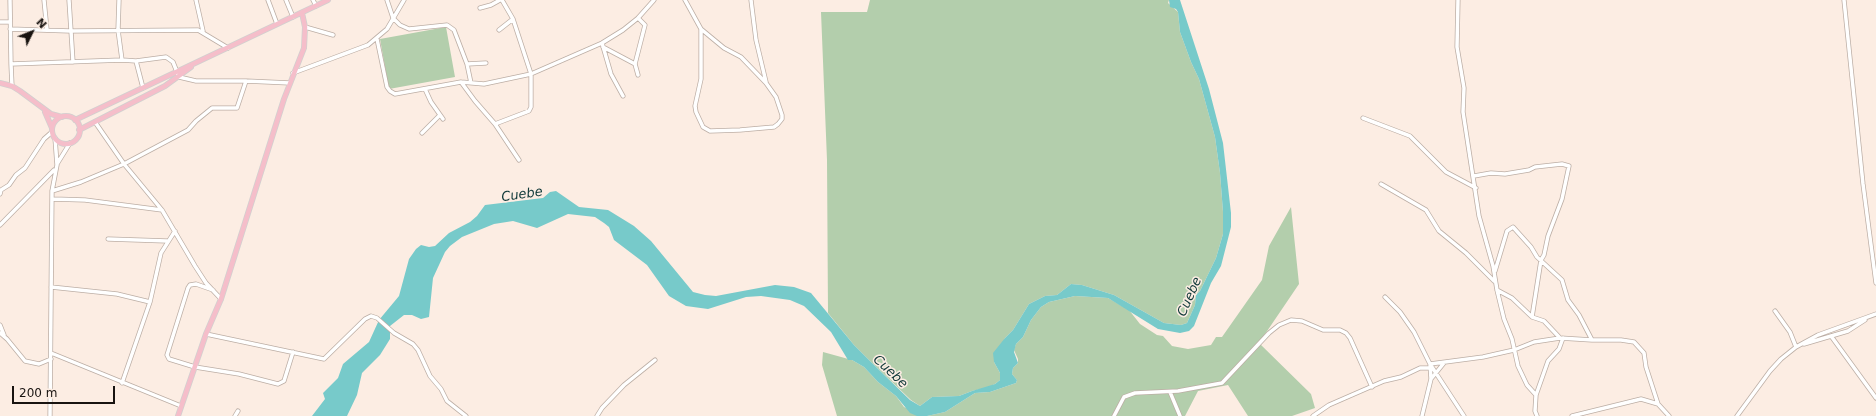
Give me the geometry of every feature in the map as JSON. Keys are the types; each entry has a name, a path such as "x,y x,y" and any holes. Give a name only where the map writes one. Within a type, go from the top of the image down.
{"main road":[{"path":"0,83 12,86 51,114 75,120 328,0"},
{"path":"178,416 206,334 222,299 293,73 304,48 305,27 302,13"},
{"path":"44,110 55,138 62,143 70,143 77,138 80,130 165,86 197,63"},
{"path":"52,130 58,119 64,117"},
{"path":"75,120 80,130"}],"street":[{"path":"10,0 12,86"},
{"path":"44,0 47,30"},
{"path":"69,0 73,62"},
{"path":"119,0 118,30 122,60"},
{"path":"196,0 203,31"},
{"path":"268,0 277,24"},
{"path":"286,0 293,17"},
{"path":"313,0 319,4"},
{"path":"387,0 393,18 400,25 410,29 447,26 454,30 467,64 471,83"},
{"path":"293,73 332,60 368,45 377,39 387,29 404,0"},
{"path":"480,8 501,0 513,19 531,74 531,110 495,124"},
{"path":"377,39 387,87 395,94 461,82 484,84 531,74 603,45 638,18 654,0"},
{"path":"685,0 700,29 724,48 741,57 766,83 776,97 782,115 782,119 778,124 774,127 740,130 706,129 700,121 695,106 701,79 700,29"},
{"path":"751,0 756,40 766,83"},
{"path":"1458,0 1457,47 1464,88 1463,112 1476,188 1479,216 1495,272"},
{"path":"1844,0 1863,184 1876,283"},
{"path":"638,18 646,26 635,64 638,76"},
{"path":"499,30 513,19"},
{"path":"0,22 10,22"},
{"path":"305,27 333,35"},
{"path":"10,29 70,31 203,31 228,48"},
{"path":"603,45 635,64"},
{"path":"603,45 612,74 623,96"},
{"path":"11,64 122,60 136,61 166,58 173,62 179,77 196,81 290,83"},
{"path":"136,61 143,88"},
{"path":"467,64 486,63"},
{"path":"52,191 81,182 124,164 188,130 196,121 212,108 237,108 246,81"},
{"path":"461,82 475,102 495,124 519,160"},
{"path":"425,89 431,102 444,119"},
{"path":"422,133 440,114"},
{"path":"1363,118 1410,136 1446,172 1476,188"},
{"path":"95,122 124,164 162,210 195,266 213,290 222,299"},
{"path":"0,194 1,190 9,185 16,175 25,168 44,139 52,130"},
{"path":"50,416 52,191 56,167 55,138"},
{"path":"0,225 56,167 70,143"},
{"path":"1474,176 1491,173 1505,174 1535,167 1562,164 1569,166 1562,199 1548,236 1544,255 1541,260 1532,317"},
{"path":"1381,184 1431,214 1435,228 1466,253 1494,281"},
{"path":"53,199 85,200 162,210"},
{"path":"1536,395 1526,384 1520,373 1494,281 1495,272 1507,231 1511,227 1514,228 1541,260 1562,280 1568,300 1579,315 1592,340"},
{"path":"122,383 150,302 158,264 167,241 175,231"},
{"path":"108,239 167,241"},
{"path":"213,290 196,284 190,285 188,288 167,355 169,359 195,367 239,374 278,384 284,381 293,352"},
{"path":"51,287 117,294 150,302"},
{"path":"1496,290 1512,298 1532,317 1544,322 1562,338"},
{"path":"1385,297 1400,312 1414,332 1430,366 1437,373 1464,416"},
{"path":"1775,311 1790,332 1796,347"},
{"path":"1735,416 1740,412 1770,371 1781,359 1796,347 1818,335 1876,314"},
{"path":"206,334 324,359 369,316 377,318 394,333 413,344 418,350 430,376 441,389 447,401 466,416"},
{"path":"1802,344 1848,331 1869,317"},
{"path":"1114,416 1124,397 1135,393 1170,392 1222,383 1279,325 1290,320 1302,321 1323,330 1340,330 1346,333 1350,338 1372,386"},
{"path":"0,325 4,336"},
{"path":"0,333 25,362 30,364 39,364 51,359"},
{"path":"1831,336 1876,398"},
{"path":"1537,416 1535,411 1536,395 1548,361 1559,349 1562,338"},
{"path":"1313,416 1329,406 1372,386 1420,368 1514,350 1534,342 1562,338 1630,340 1644,353 1646,367 1658,404 1669,416"},
{"path":"51,353 181,406"},
{"path":"596,416 624,385 655,360"},
{"path":"1431,379 1444,363"},
{"path":"1422,416 1431,379 1430,366"},
{"path":"1170,392 1180,416"},
{"path":"1572,416 1641,399 1658,404"},
{"path":"235,416 238,411"}],"green space":[{"path":"870,0 1169,0 1168,3 1178,12 1180,32 1199,79 1215,137 1223,212 1223,234 1216,258 1200,291 1196,295 1195,305 1187,323 1181,325 1164,323 1114,295 1082,285 1071,284 1057,295 1045,296 1029,304 1013,330 1005,338 994,362 1000,373 1000,380 986,388 959,396 932,397 920,406 911,400 854,345 828,313 827,160 821,12 867,12"},
{"path":"446,27 455,77 389,89 380,39"},
{"path":"1291,207 1299,284 1259,343 1311,394 1315,408 1292,416 1248,416 1228,385 1198,391 1185,416 927,416 945,412 975,393 990,392 1016,383 1017,380 1012,374 1013,368 1018,363 1014,350 1016,344 1023,337 1031,320 1041,307 1049,302 1075,296 1108,298 1129,310 1140,324 1157,335 1163,336 1172,346 1188,349 1211,345 1216,337 1222,337 1262,280 1269,246"},
{"path":"823,352 852,360 864,367 878,382 896,396 904,407 927,416 837,416 822,365"}],"water":[{"path":"1169,0 1180,0 1209,89 1223,143 1231,213 1231,227 1221,266 1211,283 1194,326 1189,331 1180,333 1158,329 1108,298 1075,296 1049,302 1041,307 1031,320 1023,337 1016,344 1014,352 1018,363 1013,368 1012,374 1017,380 1016,383 990,392 975,393 945,412 927,416 917,416 910,413 896,396 878,382 864,367 852,360 848,360 831,332 804,306 790,300 761,296 746,297 708,309 686,306 669,296 647,265 614,240 609,227 604,223 595,217 568,214 537,228 513,221 494,224 462,237 450,246 445,252 433,278 429,317 421,319 412,315 404,315 390,326 390,339 380,355 362,373 357,395 347,416 312,416 325,399 323,393 338,378 343,364 369,342 379,320 399,296 409,259 416,249 421,245 429,247 435,246 449,233 470,222 477,216 485,205 543,198 550,192 556,191 579,207 608,210 634,226 651,241 693,292 716,296 775,285 794,287 811,293 854,345 910,400 920,406 932,397 959,396 995,384 1000,380 1000,373 994,362 993,353 1013,330 1029,304 1045,296 1057,295 1071,284 1082,285 1114,295 1164,323 1181,325 1187,323 1195,305 1196,295 1200,291 1216,258 1223,234 1223,212 1215,137 1199,79 1180,32 1178,12 1176,9 1170,7"}],"water label":[{"name":"Cuebe","path":"522,195"},
{"name":"Cuebe","path":"1190,297"},
{"name":"Cuebe","path":"890,372"}]}
